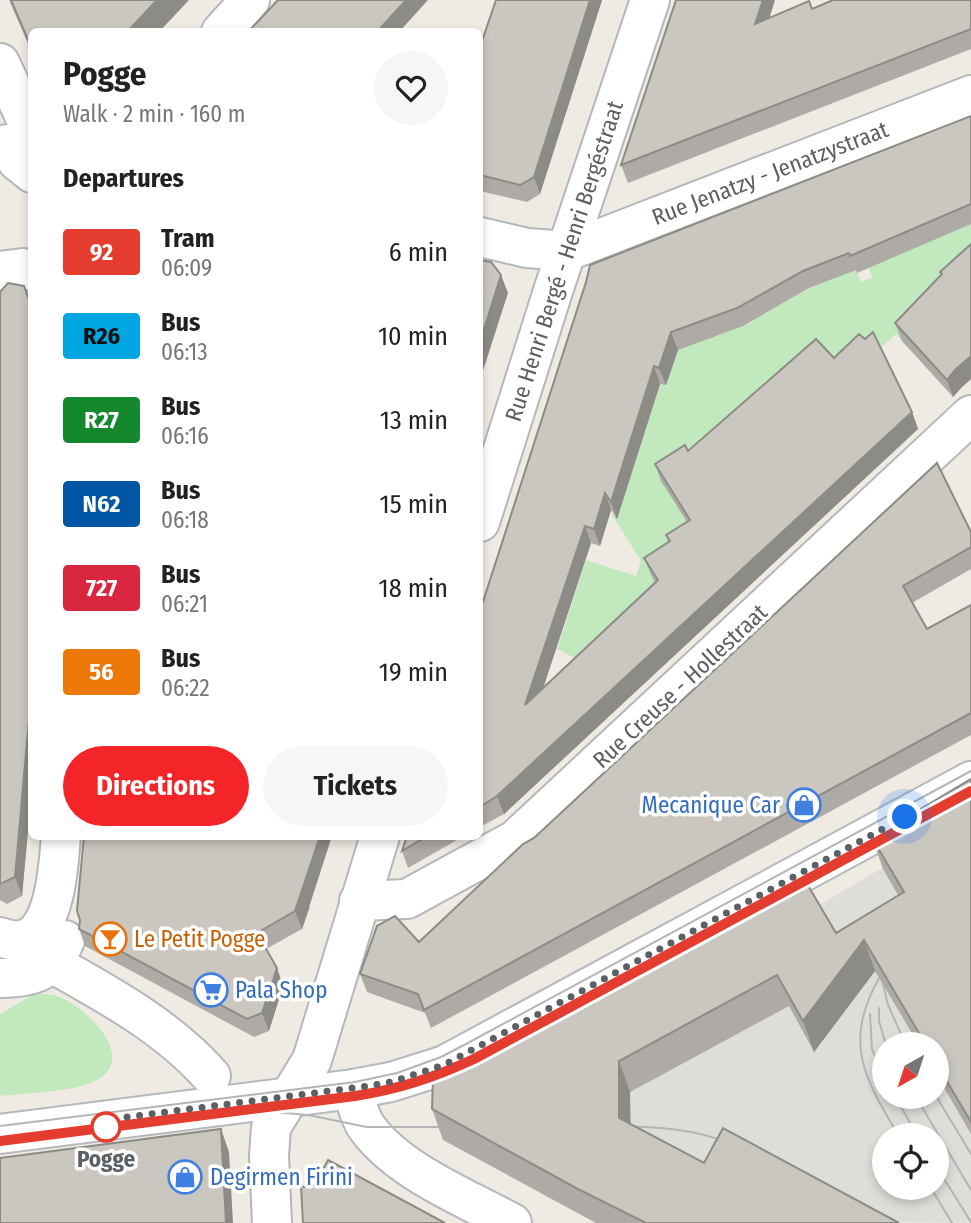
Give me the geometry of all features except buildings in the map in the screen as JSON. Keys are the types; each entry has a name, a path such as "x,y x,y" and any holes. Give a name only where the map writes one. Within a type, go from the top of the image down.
{"street":[{"path":"225,28 250,0"},
{"name":"Rue Henri Bergé - Henri Bergéstraat","path":"483,513 650,0"},
{"path":"0,63 17,138 17,161 28,170"},
{"name":"Rue Jenatzy - Jenatzystraat","path":"568,251 971,95"},
{"path":"483,238 527,248 568,251"},
{"name":"Rue Creuse - Hollestraat","path":"359,901 407,899 515,840 971,415"},
{"path":"0,1134 354,1089 417,1074 469,1053 971,781"},
{"path":"0,978 30,976 26,950 52,902 61,840"},
{"path":"272,1223 268,1156 271,1126 312,1060 379,840"},
{"path":"26,950 130,1010 176,1042 211,1076"},
{"path":"354,1089 367,1128 393,1154 429,1178 512,1223"}],"shaded area":[{"path":"971,816 971,1223 587,1218 538,1192 444,1108 814,908"}],"green space":[{"path":"971,204 971,255 933,326 910,350 896,334 688,524 665,597 549,683 575,658 557,649 586,560 636,576 641,561 612,515 622,507 604,502 664,354 753,322 749,310 783,303 809,288 840,276 854,266 861,282 872,277 867,261"},
{"path":"36,993 55,995 68,1001 93,1020 110,1046 112,1058 108,1070 97,1080 76,1087 0,1096 0,1014"}],"tram line":[{"path":"0,1126 355,1082 397,1073 441,1057 971,771"},
{"name":"92","path":"0,1141 355,1096 425,1081 474,1059 971,791"},
{"path":"788,890 890,835"},
{"path":"879,978 868,1001 860,1041 868,1078 892,1123"},
{"path":"883,984 888,1005 900,1032"},
{"path":"879,1008 882,1032"},
{"path":"870,1014 872,1049"},
{"path":"0,1141 355,1096 401,1088 451,1069"},
{"path":"903,1110 910,1123"},
{"path":"924,1110 971,1190"},
{"path":"944,1110 971,1154"},
{"path":"273,1112 308,1115 367,1127 443,1127"},
{"path":"614,1126 690,1132 734,1145"},
{"path":"949,1187 971,1222"},
{"path":"938,1200 952,1223"}],"place":[{"name":"Mecanique Car","path":"804,805"},
{"name":"Le Petit Pogge","path":"110,939"},
{"name":"Pala Shop","path":"211,990"},
{"name":"Pogge","path":"106,1127"},
{"name":"Degirmen Firini","path":"185,1177"}],"route":[{"path":"106,1127 112,1119 327,1093 391,1082 444,1065 905,817"}]}
